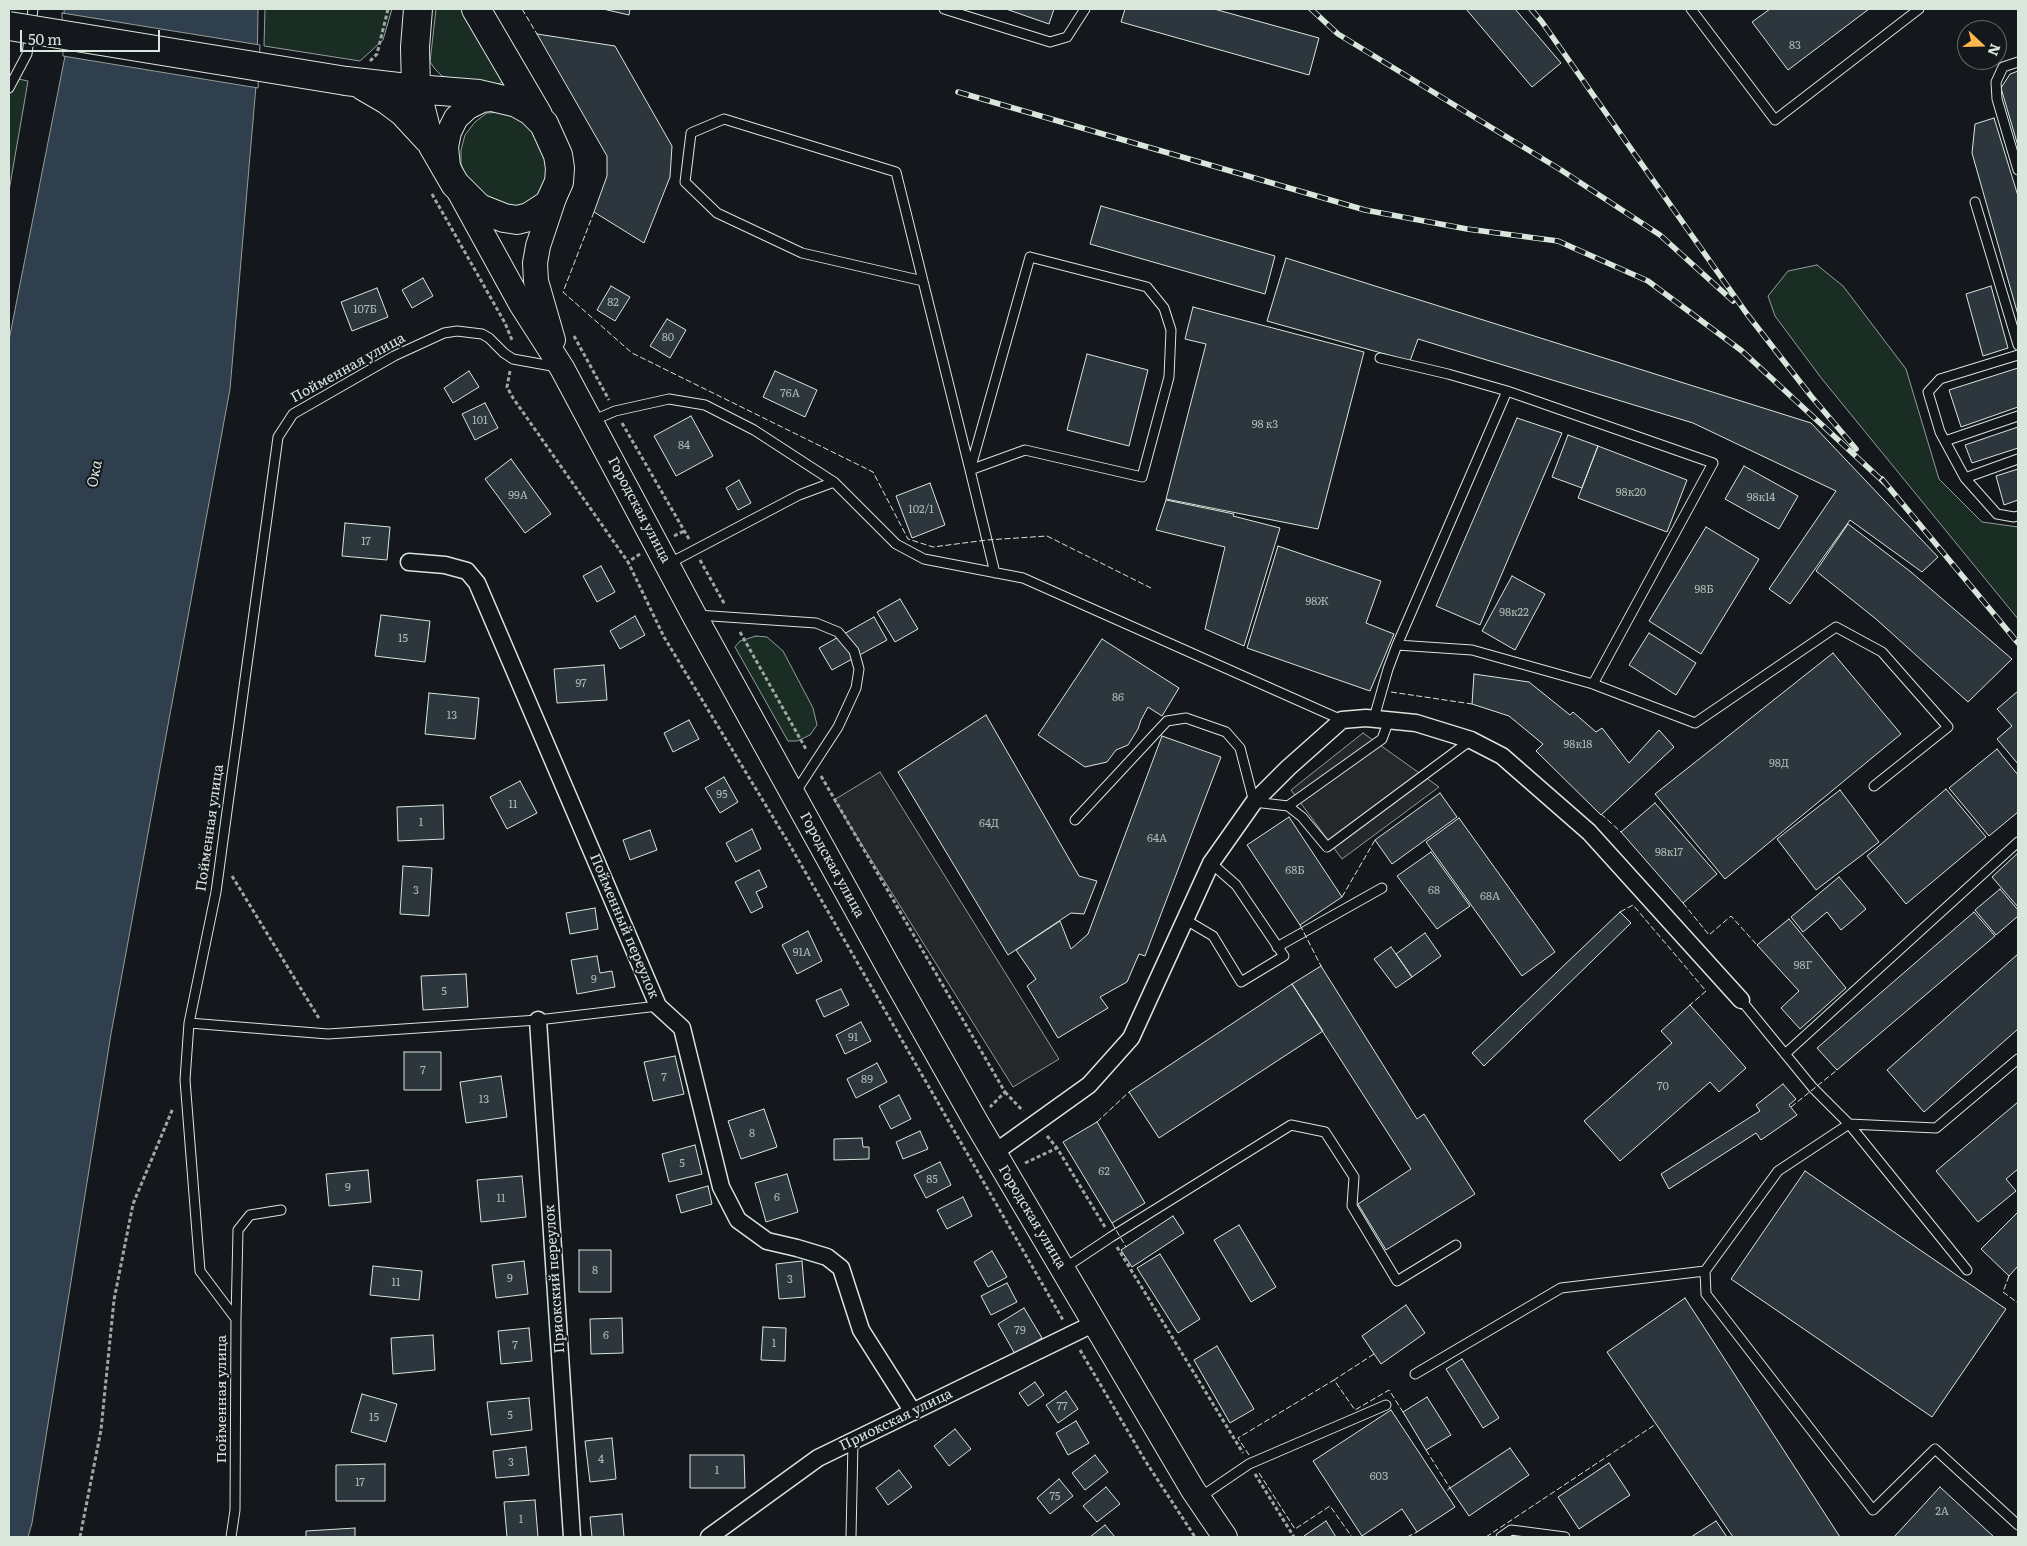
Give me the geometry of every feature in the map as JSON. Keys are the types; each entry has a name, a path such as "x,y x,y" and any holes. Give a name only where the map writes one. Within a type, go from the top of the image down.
{"highway":[{"path":"9,26 381,79 392,71 407,45 417,9"},
{"path":"417,9 415,47 416,89 426,129 433,146 455,184 479,208 492,215 517,220 539,212 548,204 557,189 560,168 558,155 544,124 476,9"},
{"path":"358,75 416,89 479,94 501,98 517,103 531,111 544,124"},
{"path":"358,75 403,112 433,146"}],"main road":[{"path":"455,184 448,166 446,148 449,132 456,118 468,107 482,100 501,98"},
{"name":"Городская улица","path":"455,184 521,304 562,368 694,615 976,1122 1199,1498 1225,1537"},
{"path":"557,189 538,246 535,263 536,281 562,368"}],"street":[{"name":"Пойменный переулок","path":"409,562 445,565 466,572 477,583 658,1006 682,1028 721,1186 738,1220 767,1241 827,1257 840,1268 861,1330 913,1412"},
{"path":"994,1153 1089,1085 1131,1038 1211,863 1254,802 1288,768 1342,720 1366,718 1416,723 1471,740 1502,756 1589,832 1742,1000"},
{"name":"Приокский переулок","path":"538,1020 572,1537"},
{"name":"Приокская улица","path":"709,1537 818,1458 1095,1323"}],"lane":[{"path":"9,88 27,54 33,9"},
{"path":"944,9 1050,42 1068,37 1085,9"},
{"path":"1691,9 1776,120 1919,9"},
{"path":"2018,62 2003,66 1996,82 1996,99 2018,170"},
{"path":"923,282 802,253 717,213 684,182 692,133 724,119 896,172 996,573"},
{"path":"1975,202 2018,345"},
{"path":"1030,257 1147,287 1164,308 1170,330 1169,377 1142,477 1025,450 970,470 1030,257"},
{"name":"Пойменная улица","path":"230,1537 235,1510 236,1319 200,1271 185,1080 189,1023 216,892 278,437 293,414 394,356 444,333 458,331 482,334 513,359 562,368"},
{"path":"2018,355 1940,379 1928,392 1940,432 1965,478 1997,514 2018,516"},
{"path":"1380,358 1448,374 1507,391 1713,463 1593,684"},
{"path":"1288,806 1382,739 1382,719 1388,669 1507,391"},
{"path":"591,421 615,411 670,398 706,405 754,430 834,482 896,544 924,559 1023,578 1342,720"},
{"path":"1945,441 2018,416"},
{"path":"1965,478 2018,459"},
{"path":"668,564 798,494 834,482"},
{"path":"694,615 816,623 838,632 854,651 859,669 856,688 838,728 794,795"},
{"path":"1397,645 1472,650 1593,684 1696,723 1836,627 1882,652 1948,727 1874,786"},
{"path":"1075,820 1167,721 1186,718 1226,732 1240,748 1254,802 1288,806 1302,817 1327,847 1471,740"},
{"path":"1786,1054 2018,842"},
{"path":"1186,920 1213,936 1241,982 1284,956 1236,885 1211,863"},
{"path":"1277,946 1382,888"},
{"path":"1742,1000 1813,1088 1849,1124 1967,1270"},
{"path":"189,1023 328,1034 538,1020 658,1006"},
{"path":"2018,1059 1936,1128 1849,1124 1778,1171 1705,1270 1706,1294 1873,1510 1934,1449 2018,1525"},
{"path":"1063,1269 1291,1125 1325,1132 1354,1177 1352,1206 1397,1281 1456,1246"},
{"path":"236,1319 238,1230 250,1215 281,1210"},
{"path":"1415,1374 1561,1288 1705,1270"},
{"path":"1199,1498 1250,1464 1386,1405"},
{"path":"851,1537 853,1442"},
{"path":"1501,1537 1511,1530 1566,1537"}],"path":[{"path":"358,75 377,54 388,9"},
{"path":"615,411 814,763 1004,1092 1036,1123 1057,1148 1294,1537"},
{"path":"220,856 328,1034"},
{"path":"80,1537 100,1430 114,1300 133,1204 185,1080"},
{"path":"959,1141 1004,1092"}],"green space":[{"path":"265,9 392,9 383,40 360,61 264,46"},
{"path":"436,9 465,9 505,74 501,83 493,86 453,79 442,76 435,69 430,62"},
{"path":"9,77 28,81 9,191"},
{"path":"503,112 519,117 536,134 546,158 548,175 544,188 532,203 519,209 492,204 467,179 461,164 461,150 465,135 475,122 487,113"},
{"path":"1817,265 1843,286 1906,369 1939,479 1982,522 2018,527 2018,619 1822,379 1775,316 1768,296 1788,271"},
{"path":"756,636 767,637 783,651 813,708 817,725 810,735 797,741 788,741 735,647 740,641"}],"shaded area":[{"path":"1363,733 1439,787 1342,859 1291,790"},
{"path":"880,772 1059,1059 1013,1087 834,800"}],"water":[{"name":"Ока","path":"64,9 258,9 257,74 230,389 111,1034 32,1523 28,1537 9,1537 9,340 66,51"}],"pier":[{"path":"62,13 260,45 258,88 63,56"}],"building":[{"path":"603,9 630,9 629,15"},
{"path":"1006,9 1054,9 1049,24"},
{"path":"1125,9 1214,9 1319,38 1309,75 1121,22"},
{"path":"1466,9 1515,9 1561,63 1532,87"},
{"path":"1770,9 1869,9 1788,70 1752,22"},
{"path":"537,34 615,46 672,146 670,177 644,243 594,212 607,176 607,156"},
{"path":"2018,71 2018,146 2001,88 2010,74"},
{"path":"1994,118 2018,196 2018,315 1972,153 1975,124"},
{"path":"1101,206 1275,256 1265,294 1090,244"},
{"path":"1286,258 1811,423 1938,557 1922,572 1850,520 1790,604 1769,589 1836,491 1693,423 1418,339 1410,361 1267,321"},
{"path":"423,278 433,296 412,308 402,290"},
{"path":"611,286 630,297 615,321 597,310"},
{"path":"1991,286 2008,348 1983,356 1966,294"},
{"path":"377,288 388,317 352,331 341,302"},
{"path":"1193,307 1364,352 1318,529 1166,499 1206,344 1185,339"},
{"path":"667,319 686,330 670,358 650,346"},
{"path":"1087,354 1148,370 1129,446 1067,430"},
{"path":"2018,368 2018,407 1961,427 1949,390"},
{"path":"469,371 479,387 453,403 444,388"},
{"path":"775,371 817,390 805,417 763,397"},
{"path":"485,403 498,428 475,440 462,414"},
{"path":"691,416 713,456 676,476 654,436"},
{"path":"1517,418 1562,433 1480,625 1436,606"},
{"path":"2018,427 2018,448 1972,463 1965,445"},
{"path":"1568,435 1598,446 1582,488 1552,477"},
{"path":"1598,446 1687,480 1667,532 1578,498"},
{"path":"511,459 551,514 525,533 485,479"},
{"path":"1744,466 1798,496 1779,529 1725,499"},
{"path":"2018,469 2018,500 2004,505 1996,476"},
{"path":"739,480 751,503 738,510 726,488"},
{"path":"930,483 945,525 912,538 896,496"},
{"path":"1166,500 1234,514 1233,516 1280,528 1244,646 1205,629 1225,547 1156,530"},
{"path":"345,523 390,527 387,560 342,556"},
{"path":"1848,524 1911,572 2012,659 1968,702 1876,619 1816,571"},
{"path":"1706,527 1759,559 1701,654 1649,621"},
{"path":"1278,546 1381,581 1366,623 1394,634 1370,691 1247,648"},
{"path":"601,566 615,592 597,602 583,576"},
{"path":"1512,576 1545,594 1515,650 1482,631"},
{"path":"900,599 918,629 895,642 877,612"},
{"path":"381,615 430,621 425,662 375,656"},
{"path":"635,616 645,635 620,649 610,631"},
{"path":"874,617 887,640 832,670 819,648"},
{"path":"1649,633 1696,663 1676,695 1629,665"},
{"path":"1102,639 1179,688 1162,716 1148,707 1128,745 1116,750 1107,762 1085,767 1038,735"},
{"path":"1833,653 1901,734 1725,879 1655,794"},
{"path":"604,665 607,700 557,703 554,669"},
{"path":"1474,674 1529,682 1570,715 1573,712 1596,732 1602,728 1629,763 1659,730 1674,747 1601,815 1536,751 1543,744 1509,716 1472,704"},
{"path":"2018,691 2018,764 1997,739 2012,726 1997,709"},
{"path":"429,693 479,698 475,739 425,734"},
{"path":"986,715 1079,876 1097,881 1084,914 1071,913 1008,955 898,772"},
{"path":"689,720 699,739 673,752 664,733"},
{"path":"1162,736 1221,757 1145,956 1139,954 1127,982 1100,997 1108,1008 1058,1038 1027,986 1036,979 1016,950 1060,921 1071,949 1088,934"},
{"path":"1997,749 2018,775 2018,812 1989,836 1949,788"},
{"path":"724,777 738,802 720,813 705,788"},
{"path":"520,781 537,813 507,829 490,797"},
{"path":"1946,789 1986,837 1906,904 1867,856"},
{"path":"1840,790 1879,842 1816,890 1777,839"},
{"path":"1440,793 1457,817 1392,864 1375,840"},
{"path":"1655,803 1717,874 1683,903 1621,832"},
{"path":"443,805 444,839 398,841 397,807"},
{"path":"1289,817 1342,897 1300,925 1247,845"},
{"path":"1459,818 1555,952 1522,976 1426,842"},
{"path":"752,829 761,849 736,862 726,843"},
{"path":"650,830 657,850 630,860 623,840"},
{"path":"1431,852 1470,906 1437,929 1397,876"},
{"path":"2018,853 2018,907 1992,877"},
{"path":"403,866 432,868 429,916 400,914"},
{"path":"759,870 767,887 756,892 763,907 751,913 735,882"},
{"path":"1839,877 1866,909 1841,930 1827,912 1803,932 1791,917"},
{"path":"2000,889 2018,910 2018,916 1996,935 1975,910"},
{"path":"595,908 598,929 570,934 566,913"},
{"path":"1620,912 1631,923 1484,1066 1472,1053"},
{"path":"1974,912 1995,936 1837,1070 1817,1048"},
{"path":"1789,919 1846,988 1800,1029 1781,1008 1799,991 1757,945"},
{"path":"808,931 822,961 797,974 782,945"},
{"path":"1425,933 1441,956 1412,977 1396,954"},
{"path":"1391,947 1412,977 1396,988 1374,959"},
{"path":"2018,954 2018,1029 1924,1112 1887,1070"},
{"path":"597,956 600,973 612,971 615,987 577,994 571,960"},
{"path":"1321,966 1417,1119 1424,1114 1475,1194 1386,1250 1358,1204 1411,1169 1292,984"},
{"path":"466,974 468,1007 423,1010 421,976"},
{"path":"1292,984 1323,1031 1159,1138 1129,1092"},
{"path":"841,989 849,1005 824,1017 816,1000"},
{"path":"1690,1005 1746,1068 1719,1092 1710,1082 1620,1161 1584,1121 1672,1043 1661,1031"},
{"path":"861,1022 871,1041 845,1054 836,1035"},
{"path":"404,1052 441,1052 441,1090 404,1090"},
{"path":"675,1056 684,1094 653,1101 644,1062"},
{"path":"877,1063 887,1082 856,1098 847,1079"},
{"path":"501,1076 507,1117 466,1123 460,1082"},
{"path":"1783,1084 1796,1099 1789,1105 1797,1115 1761,1140 1756,1133 1669,1189 1661,1174 1760,1111 1756,1105"},
{"path":"899,1095 911,1119 891,1129 879,1106"},
{"path":"2018,1102 2018,1169 2006,1179 2016,1191 1978,1222 1936,1171"},
{"path":"764,1109 777,1147 741,1159 728,1121"},
{"path":"1097,1122 1145,1203 1112,1223 1063,1142"},
{"path":"920,1131 928,1149 903,1159 896,1142"},
{"path":"862,1138 863,1147 869,1147 869,1159 834,1160 834,1139"},
{"path":"695,1145 702,1174 669,1182 662,1154"},
{"path":"940,1162 951,1185 926,1198 914,1175"},
{"path":"368,1170 371,1202 329,1206 326,1174"},
{"path":"1805,1171 2006,1309 1932,1417 1731,1279"},
{"path":"787,1174 798,1212 766,1222 755,1183"},
{"path":"522,1176 526,1217 481,1222 477,1180"},
{"path":"708,1186 712,1204 681,1213 676,1195"},
{"path":"963,1197 972,1216 947,1229 937,1210"},
{"path":"2018,1212 2018,1266 2009,1276 1981,1249"},
{"path":"1173,1216 1184,1233 1132,1267 1121,1250"},
{"path":"1239,1225 1276,1287 1251,1302 1214,1240"},
{"path":"579,1250 611,1250 611,1292 579,1292"},
{"path":"992,1251 1007,1277 988,1287 974,1262"},
{"path":"1160,1254 1200,1319 1178,1333 1137,1268"},
{"path":"524,1261 528,1294 496,1298 492,1265"},
{"path":"802,1261 805,1297 779,1299 776,1264"},
{"path":"373,1266 422,1271 419,1300 370,1295"},
{"path":"1007,1283 1017,1302 991,1315 981,1296"},
{"path":"1685,1298 1840,1537 1733,1537 1607,1352"},
{"path":"1406,1305 1425,1333 1381,1364 1362,1336"},
{"path":"1024,1308 1042,1338 1015,1354 998,1324"},
{"path":"622,1318 623,1353 591,1354 590,1319"},
{"path":"763,1327 786,1328 785,1361 761,1360"},
{"path":"529,1328 532,1361 501,1364 498,1331"},
{"path":"433,1335 435,1370 393,1374 391,1338"},
{"path":"1217,1346 1254,1409 1230,1423 1194,1360"},
{"path":"1462,1359 1499,1418 1483,1428 1446,1369"},
{"path":"1035,1382 1044,1395 1028,1406 1019,1393"},
{"path":"1066,1391 1078,1409 1058,1423 1046,1405"},
{"path":"362,1394 397,1404 386,1442 351,1432"},
{"path":"1427,1397 1451,1435 1426,1450 1403,1412"},
{"path":"529,1398 532,1430 491,1435 487,1402"},
{"path":"1391,1410 1455,1507 1417,1532 1402,1509 1362,1536 1313,1461"},
{"path":"1076,1421 1089,1443 1068,1455 1056,1433"},
{"path":"955,1429 971,1449 949,1466 934,1446"},
{"path":"612,1438 616,1479 590,1482 585,1441"},
{"path":"526,1447 529,1475 496,1478 493,1451"},
{"path":"1510,1448 1529,1475 1469,1516 1450,1488"},
{"path":"690,1455 744,1455 745,1488 690,1488"},
{"path":"1095,1455 1108,1472 1085,1490 1072,1473"},
{"path":"1609,1463 1630,1495 1579,1529 1558,1497"},
{"path":"385,1464 385,1501 336,1501 336,1465"},
{"path":"899,1470 912,1487 888,1505 876,1488"},
{"path":"1059,1479 1073,1496 1050,1514 1037,1498"},
{"path":"1106,1487 1120,1504 1097,1522 1083,1506"},
{"path":"1940,1487 1994,1537 1894,1537"},
{"path":"535,1500 538,1537 507,1537 504,1502"},
{"path":"622,1514 624,1537 592,1537 590,1517"},
{"path":"1326,1521 1336,1537 1304,1537 1304,1536"},
{"path":"1716,1521 1727,1537 1691,1537"},
{"path":"1105,1525 1115,1537 1090,1537"},
{"path":"355,1528 355,1537 306,1537 306,1531"}],"railway":[{"path":"1311,9 1338,34 1561,170 1660,235 1733,301"},
{"path":"1531,9 1747,314 1811,396 1856,449"},
{"path":"958,92 1365,210 1467,229 1558,241 1648,281 1742,351 1887,485"},
{"path":"1882,479 2018,643"}],"fence":[{"path":"522,9 537,34"},
{"path":"594,212 563,292 632,353 873,472 908,539 933,547 987,540 1047,536 1153,589"},
{"path":"1391,692 1472,704"},
{"path":"1601,814 1621,832"},
{"path":"1342,897 1375,840"},
{"path":"1683,903 1709,935 1731,916 1757,945"},
{"path":"1620,912 1633,905 1706,991 1690,1005"},
{"path":"1300,925 1321,966"},
{"path":"1791,1107 1837,1070"},
{"path":"1097,1122 1129,1092"},
{"path":"1112,1223 1126,1247"},
{"path":"2009,1276 2003,1292 2018,1303"},
{"path":"1374,1354 1334,1380 1355,1410 1389,1390 1403,1412"},
{"path":"1249,1455 1238,1438 1334,1380"},
{"path":"1486,1537 1656,1424"},
{"path":"1426,1450 1450,1488 1445,1492"},
{"path":"1259,1473 1295,1529 1330,1506 1352,1537"},
{"path":"1407,1537 1417,1532"}]}
